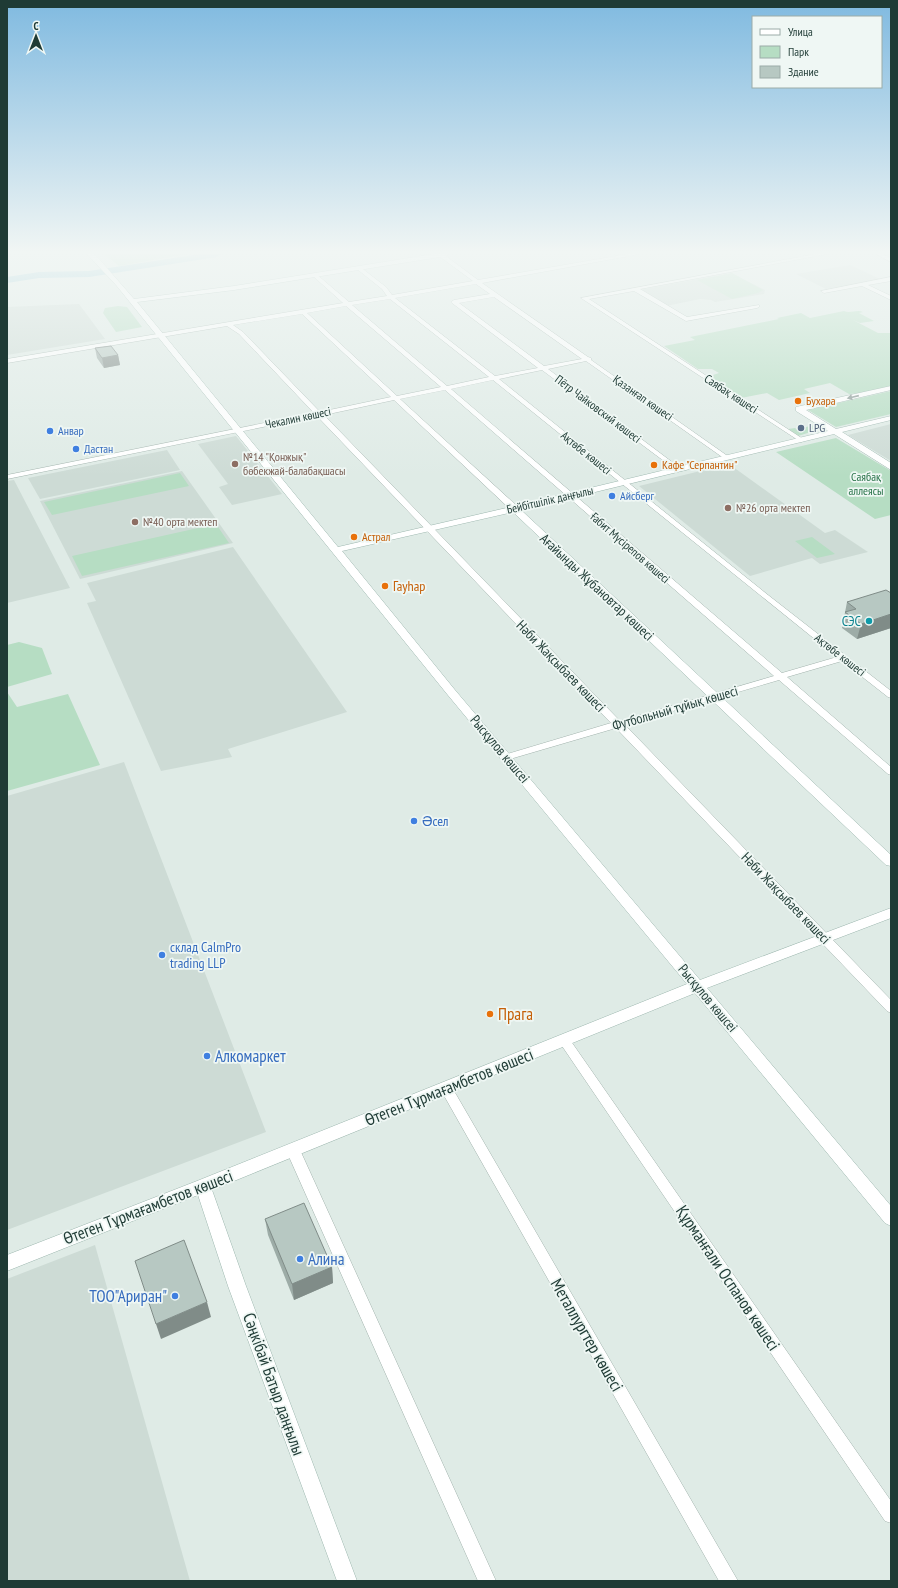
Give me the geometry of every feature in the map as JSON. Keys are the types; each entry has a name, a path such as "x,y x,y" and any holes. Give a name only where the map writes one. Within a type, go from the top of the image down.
{"street":[{"name":"Рысқұлов көшсеі","path":"155,328 175,355 211,396 238,431 622,898 698,986 891,1218"},
{"path":"7,361 113,342 204,328"},
{"name":"Нәби Жақсыбаев көшесі","path":"234,328 241,333 428,529 891,1008"},
{"name":"Ағайынды Жұбановтар көшесі","path":"320,328 891,862"},
{"name":"Ғабит Мүсірепов көшесі","path":"375,328 891,772"},
{"name":"Ақтөбе көшесі","path":"431,328 495,378 623,483 891,695"},
{"name":"Пётр Чайковский көшесі","path":"490,328 678,469"},
{"name":"Қазанғап көшесі","path":"544,328 727,458"},
{"name":"Саябақ көшесі","path":"630,328 801,440"},
{"name":"Чекалин көшесі","path":"7,477 589,359"},
{"path":"891,388 799,409 891,467"},
{"name":"Бейбітшілік даңғылы","path":"336,550 515,509 891,418"},
{"name":"Футбольный тұйық көшесі","path":"507,757 843,658"},
{"name":"Өтеген Тұрмағамбетов көшесі","path":"7,1262 203,1186 698,986 891,913"},
{"name":"Құрманғали Оспанов көшесі","path":"564,1040 891,1515"},
{"name":"Металлургтер көшесі","path":"446,1088 729,1581"},
{"path":"293,1150 487,1581"},
{"name":"Сәңкібай Батыр даңғылы","path":"203,1186 237,1286 347,1581"}],"shaded area":[{"path":"7,328 97,328 105,339 7,355"},
{"path":"891,424 891,461 848,435"},
{"name":"№14 \"Қонжық\" бөбекжай-балабақшасы","path":"236,436 282,494 232,505 219,487 228,484 198,444"},
{"path":"167,450 180,470 40,499 28,478"},
{"name":"№26 орта мектеп","path":"729,464 825,533 835,530 868,552 820,564 812,558 750,576 639,486"},
{"name":"№40 орта мектеп","path":"182,471 233,543 80,579 40,501"},
{"path":"14,480 70,588 7,603 7,481"},
{"path":"233,547 347,712 228,749 232,757 161,771 87,603 96,601 87,583"},
{"path":"124,762 266,1132 7,1230 7,796"},
{"path":"95,1245 190,1581 7,1581 7,1279"}],"green space":[{"path":"113,328 136,328 116,332"},
{"path":"734,328 869,328 878,333 891,333 891,386 863,393 849,394 830,383 804,389 810,393 779,400 767,393 741,398 712,378 713,375 719,373 712,369 698,369 664,346 695,340 690,337"},
{"path":"891,391 891,414 836,427 808,410"},
{"path":"812,425 814,427 814,431 798,436 788,429 795,428 798,430"},
{"name":"Саябақ аллеясы","path":"836,438 891,471 891,515 875,519 776,452"},
{"path":"180,473 189,486 52,515 44,502"},
{"path":"216,524 229,543 82,576 72,556"},
{"path":"812,537 835,554 817,558 795,541"},
{"path":"19,642 42,648 52,674 7,687 7,645"},
{"path":"7,692 17,707 68,694 100,765 7,791"}],"building":[{"path":"111,346 118,355 102,358 95,348"},
{"path":"886,590 891,593 891,614 861,624 845,612 856,609 847,602"},
{"name":"Алина","path":"304,1203 332,1267 292,1284 265,1219"},
{"name":"ТОО\"Ариран\"","path":"184,1240 207,1302 156,1324 135,1261"}],"place":[{"name":"Бухара","path":"798,401"},
{"name":"LPG","path":"801,428"},
{"name":"Анвар","path":"50,431"},
{"name":"Дастан","path":"76,449"},
{"name":"№14 \"Қонжық\" бөбекжай-балабақшасы","path":"235,464"},
{"name":"Кафе \"Серпантин\"","path":"654,465"},
{"name":"Айсберг","path":"612,496"},
{"name":"№26 орта мектеп","path":"728,508"},
{"name":"№40 орта мектеп","path":"135,522"},
{"name":"Астрал","path":"354,537"},
{"name":"Гауhар","path":"385,586"},
{"name":"СЭС","path":"869,621"},
{"name":"Əсел","path":"414,821"},
{"name":"склад CalmPro trading LLP","path":"162,955"},
{"name":"Прага","path":"490,1014"},
{"name":"Алкомаркет","path":"207,1056"},
{"name":"Алина","path":"300,1259"},
{"name":"ТОО\"Ариран\"","path":"175,1296"}]}
